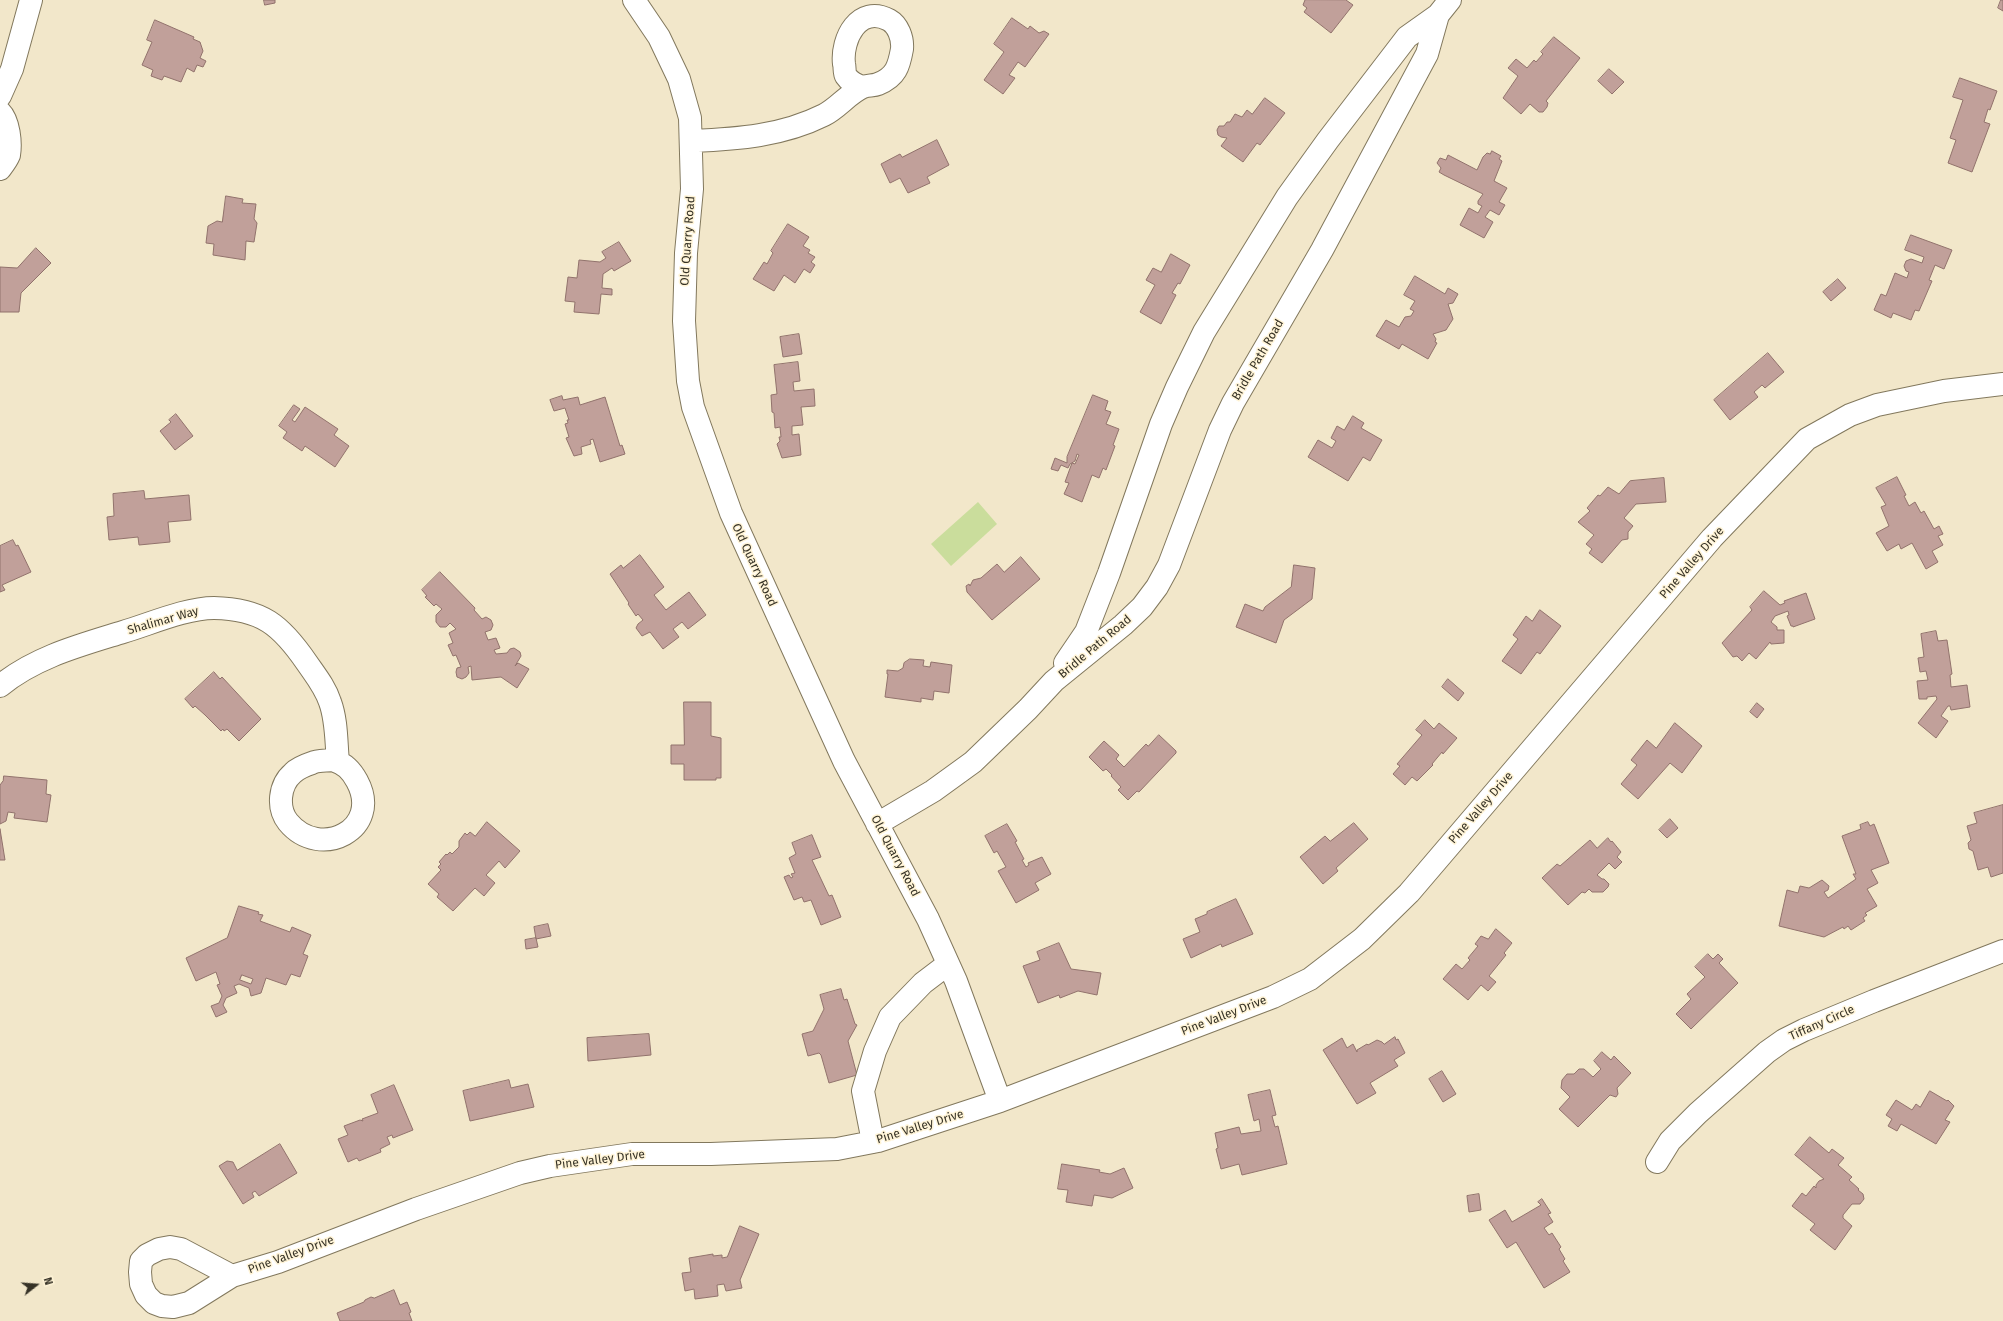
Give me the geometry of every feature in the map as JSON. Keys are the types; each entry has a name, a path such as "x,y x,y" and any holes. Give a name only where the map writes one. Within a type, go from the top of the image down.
{"street":[{"path":"0,96 12,68 31,0"},
{"name":"Old Quarry Road","path":"634,0 658,37 680,79 690,118 692,141 692,189 686,253 684,321 688,381 693,407 731,513 844,761 928,918 948,964 1000,1101"},
{"name":"Bridle Path Road","path":"1054,681 1086,632 1110,572 1161,424 1204,332 1287,197 1328,140 1407,37 1444,7"},
{"name":"Bridle Path Road","path":"877,824 933,791 973,762 1028,709 1054,681 1123,625 1142,607 1157,587 1169,565 1220,430 1233,403 1322,250 1427,54 1444,7"},
{"path":"692,141 738,139 790,130 826,115 863,87"},
{"path":"0,112 4,116 9,137 8,156 0,169"},
{"name":"Pine Valley Drive","path":"232,1276 278,1262 416,1208 520,1173 550,1166 632,1154 711,1154 837,1149 873,1142 1000,1101 1273,997 1310,979 1362,939 1409,893 1712,538 1807,439 1850,414 1877,405 1944,391 2003,384"},
{"name":"Shalimar Way","path":"0,686 39,661 85,644 189,612 212,608 244,610 271,622 292,641 323,685 330,702 335,722 338,762"},
{"name":"Tiffany Circle","path":"1657,1162 1670,1141 1698,1113 1767,1052 1784,1040 1804,1030 1874,1001 2003,951"},
{"path":"873,1142 863,1091 875,1052 890,1017 923,983 948,964"}],"green space":[{"path":"978,502 997,524 951,566 931,544"}],"building":[{"path":"264,0 275,0 275,3 265,5"},
{"path":"1305,0 1346,0 1353,5 1331,33 1304,12 1307,8 1303,5"},
{"path":"2001,0 2003,0 2003,11 1998,8"},
{"path":"1012,18 1028,29 1030,26 1039,33 1044,31 1049,34 1025,67 1018,62 1009,75 1015,78 1003,94 984,80 1004,52 994,44"},
{"path":"155,20 194,37 193,39 200,42 203,51 200,58 206,61 203,67 197,65 194,72 187,68 181,82 164,76 162,80 151,76 153,70 142,65 152,42 147,40"},
{"path":"1554,37 1580,58 1546,101 1548,103 1547,107 1543,112 1539,112 1530,104 1521,114 1503,98 1518,76 1508,68 1516,59 1527,68 1534,60 1536,62 1543,54 1541,52"},
{"path":"1609,69 1624,82 1612,94 1598,81"},
{"path":"1960,78 1997,91 1990,110 1988,109 1984,122 1990,124 1972,172 1948,163 1956,140 1950,138 1963,100 1953,97"},
{"path":"1265,98 1285,113 1260,145 1257,143 1243,162 1221,146 1227,138 1218,135 1217,130 1219,126 1224,126 1227,122 1230,122 1235,114 1242,117 1247,110 1252,114"},
{"path":"937,140 949,165 927,177 930,183 908,193 900,178 890,183 881,164 900,154 902,157"},
{"path":"1492,151 1501,156 1499,159 1502,161 1494,181 1507,188 1499,202 1505,205 1499,215 1490,210 1485,217 1493,222 1484,238 1460,225 1469,208 1478,213 1482,206 1478,204 1478,201 1483,194 1439,172 1441,168 1437,163 1440,158 1446,160 1448,155 1477,170 1483,157 1487,153 1490,154"},
{"path":"226,196 243,199 242,203 256,204 254,219 257,223 254,242 246,241 245,260 213,255 214,244 206,243 208,226 217,221 222,222"},
{"path":"788,224 809,237 803,246 810,250 808,253 815,257 811,262 815,265 810,273 804,269 795,283 784,275 774,291 753,279 764,262 767,264 773,253 771,251"},
{"path":"1911,235 1952,250 1944,269 1935,265 1929,280 1932,281 1919,311 1915,310 1911,320 1893,313 1891,318 1874,310 1881,294 1886,296 1895,273 1907,278 1909,272 1906,271 1904,266 1906,261 1911,259 1922,263 1924,257 1905,250"},
{"path":"619,242 631,261 614,271 612,268 603,274 602,288 612,289 612,295 601,294 599,314 574,312 575,302 565,301 568,277 577,278 579,260 600,262 606,258 602,252"},
{"path":"36,248 51,263 21,293 19,312 0,312 0,267 17,268"},
{"path":"1171,254 1190,265 1180,284 1178,283 1172,293 1176,295 1161,324 1140,312 1155,285 1146,280 1153,268 1161,272"},
{"path":"1415,276 1445,294 1448,288 1458,294 1453,303 1448,304 1453,319 1446,330 1433,334 1436,339 1435,342 1437,343 1428,359 1402,344 1399,349 1376,336 1386,320 1399,327 1405,317 1411,316 1414,311 1410,309 1415,301 1404,295"},
{"path":"1838,279 1846,288 1831,301 1823,292"},
{"path":"799,334 802,354 783,357 780,337"},
{"path":"1768,353 1784,372 1765,388 1762,385 1754,392 1758,397 1730,420 1714,400"},
{"path":"798,362 800,381 793,382 794,391 814,389 815,406 801,407 803,425 792,426 792,435 799,434 801,455 782,458 777,444 780,441 779,437 781,437 780,427 775,428 774,413 772,412 771,395 777,394 774,365"},
{"path":"1093,395 1108,401 1105,410 1111,412 1106,424 1119,429 1113,445 1115,446 1106,470 1103,468 1099,478 1092,475 1082,502 1064,494 1069,483 1065,482 1072,463 1075,464 1079,455 1077,454 1075,461 1070,464 1068,468 1061,465 1058,471 1051,469 1055,458 1067,463 1067,457"},
{"path":"562,396 563,400 578,397 580,405 605,397 620,446 622,445 625,454 600,462 593,439 590,440 591,444 581,447 582,454 574,456 566,438 569,437 565,424 568,423 567,420 569,420 565,408 554,411 550,400"},
{"path":"294,405 300,409 292,420 295,422 305,407 338,429 334,435 349,446 335,467 305,446 302,451 283,438 287,432 279,426"},
{"path":"176,414 193,436 175,450 160,431 171,422 169,420"},
{"path":"1353,416 1364,423 1361,428 1382,440 1370,461 1363,457 1348,481 1308,457 1318,440 1332,448 1336,441 1331,438 1337,426 1344,430"},
{"path":"1897,477 1906,495 1904,496 1909,506 1915,502 1921,513 1924,511 1934,529 1939,526 1943,534 1938,536 1943,545 1932,551 1938,562 1926,569 1912,543 1901,549 1899,544 1887,551 1876,533 1889,526 1881,507 1886,505 1876,488"},
{"path":"1664,478 1666,502 1636,504 1624,518 1633,526 1628,532 1628,539 1622,540 1602,563 1589,553 1592,549 1586,544 1594,535 1578,522 1590,511 1587,508 1598,495 1600,496 1608,487 1619,494 1630,481"},
{"path":"144,491 145,499 189,495 191,520 168,522 170,542 139,545 138,537 109,540 107,517 114,516 113,494"},
{"path":"13,540 16,546 18,545 31,572 2,585 5,590 0,592 0,546"},
{"path":"640,555 664,587 654,595 666,610 689,592 706,615 688,629 682,622 673,629 679,637 663,649 650,632 642,636 636,628 643,620 638,614 636,616 610,574 621,565 623,568"},
{"path":"1021,557 1040,579 992,620 967,592 966,586 969,584 970,586 973,580 981,578 997,564 1004,572"},
{"path":"1294,565 1315,568 1312,599 1284,620 1276,643 1236,627 1245,604 1263,611 1265,607 1291,587"},
{"path":"440,572 475,608 474,610 482,619 486,617 491,620 493,625 491,630 485,632 488,640 496,638 500,648 494,650 496,654 507,653 510,649 514,648 520,652 521,656 515,666 518,663 529,669 517,688 501,677 472,680 471,666 468,667 469,673 466,677 462,679 457,677 457,668 461,667 456,655 453,656 448,645 453,643 449,633 456,629 450,623 446,627 440,627 436,622 436,615 442,609 436,604 434,606 425,597 427,596 422,590"},
{"path":"1764,591 1780,605 1785,603 1784,601 1806,593 1815,619 1793,627 1791,626 1787,616 1789,615 1788,611 1775,616 1771,622 1777,627 1777,630 1784,630 1784,643 1771,644 1770,642 1756,659 1749,653 1742,661 1737,656 1733,657 1722,643 1752,610 1750,607"},
{"path":"1540,610 1561,626 1540,654 1537,652 1521,674 1502,661 1518,639 1513,635 1526,616 1532,621"},
{"path":"1936,631 1938,641 1947,640 1952,674 1950,675 1951,687 1967,685 1970,707 1951,710 1950,706 1948,706 1941,716 1948,721 1936,738 1918,723 1937,699 1936,696 1927,697 1927,699 1919,699 1917,681 1928,680 1926,671 1920,672 1918,658 1924,657 1921,634"},
{"path":"910,659 924,660 923,666 930,667 931,662 952,665 949,693 934,691 933,700 921,698 921,702 885,697 888,674 887,670 898,671 903,668 904,663"},
{"path":"214,672 220,679 222,677 261,719 239,741 227,729 224,731 223,729 221,731 195,706 193,708 185,699"},
{"path":"1448,679 1464,693 1458,701 1442,687"},
{"path":"684,702 711,702 711,736 721,738 721,778 716,778 716,780 684,780 684,764 671,764 671,745 684,745"},
{"path":"1757,703 1764,709 1757,718 1750,712"},
{"path":"1425,720 1434,729 1439,723 1457,738 1443,754 1442,752 1432,764 1433,765 1417,781 1412,777 1405,785 1393,774 1400,766 1397,764 1422,735 1416,730"},
{"path":"1675,723 1702,746 1682,773 1670,763 1638,799 1621,784 1637,765 1631,760 1647,740 1656,748"},
{"path":"1159,735 1176,751 1176,753 1139,792 1137,791 1128,800 1118,790 1121,787 1111,776 1112,775 1106,769 1103,771 1089,757 1104,741 1119,755 1116,759 1124,767 1146,744 1148,746"},
{"path":"4,776 47,780 46,794 51,795 47,822 14,818 15,813 8,812 6,821 0,824 0,785"},
{"path":"2003,805 2003,873 1991,877 1988,867 1978,870 1973,851 1969,849 1968,843 1971,840 1967,826 1977,823 1974,813"},
{"path":"1670,819 1678,828 1667,838 1659,830"},
{"path":"487,822 520,851 505,868 499,861 486,875 495,883 484,896 475,888 453,911 437,897 439,894 428,884 441,870 438,867 441,864 439,862 446,854 447,855 450,852 452,854 459,847 459,841 465,833 467,835 470,832 475,836"},
{"path":"1868,822 1870,826 1874,824 1889,863 1871,870 1878,883 1867,889 1877,906 1865,913 1867,915 1863,918 1865,921 1851,930 1848,926 1844,929 1843,927 1824,937 1779,926 1787,890 1798,893 1800,886 1809,888 1822,880 1829,886 1828,890 1824,892 1828,898 1856,879 1853,874 1856,874 1842,836 1861,829 1860,825"},
{"path":"1354,823 1368,839 1336,868 1338,871 1323,884 1300,857 1325,836 1330,841"},
{"path":"1007,824 1017,841 1015,842 1024,859 1022,860 1026,867 1029,865 1028,863 1042,857 1051,874 1035,883 1039,890 1016,903 998,871 1006,867 997,851 994,853 985,836"},
{"path":"0,829 5,860 0,860"},
{"path":"812,835 821,857 812,860 829,896 832,895 841,917 821,925 811,900 804,902 802,897 794,900 784,877 789,875 791,878 793,877 791,874 795,873 789,858 796,854 792,843"},
{"path":"1608,838 1621,852 1617,857 1622,862 1615,869 1609,863 1597,875 1609,884 1608,887 1603,892 1592,892 1589,889 1585,893 1582,892 1568,905 1542,878 1557,864 1560,866 1590,840 1597,848"},
{"path":"1236,899 1253,934 1222,947 1221,944 1191,958 1183,939 1200,932 1195,919"},
{"path":"239,906 259,912 258,914 263,915 260,921 290,932 292,927 311,935 303,954 308,956 300,977 291,974 286,985 266,978 261,993 251,996 249,988 239,984 234,986 237,993 226,998 223,1005 227,1012 216,1017 211,1006 219,1003 222,996 217,985 220,984 216,972 196,981 186,958 227,938","holes":["242,975 253,979 251,984 240,980"]},
{"path":"548,924 551,936 536,939 534,927"},
{"path":"1496,929 1512,943 1504,953 1506,955 1489,976 1496,982 1488,991 1481,985 1468,1000 1443,979 1456,964 1462,969 1470,960 1468,958 1478,946 1475,944 1481,936 1488,939"},
{"path":"536,938 538,947 526,949 525,940"},
{"path":"1059,943 1071,969 1101,973 1097,995 1078,991 1060,998 1059,995 1038,1003 1023,966 1040,960 1037,952"},
{"path":"1708,954 1713,959 1718,954 1723,959 1719,963 1738,983 1691,1029 1676,1014 1691,999 1687,994 1705,977 1695,967"},
{"path":"841,989 844,1000 847,999 855,1024 857,1025 848,1041 857,1075 829,1083 821,1055 819,1053 808,1056 802,1034 813,1031 824,1009 820,995"},
{"path":"649,1034 651,1055 588,1061 587,1038"},
{"path":"1395,1037 1396,1040 1398,1039 1405,1053 1394,1060 1398,1066 1370,1083 1376,1093 1357,1104 1323,1050 1342,1038 1347,1048 1353,1044 1357,1052 1357,1050 1367,1044 1368,1045 1377,1040 1384,1044"},
{"path":"1602,1052 1611,1060 1614,1056 1631,1073 1617,1088 1618,1094 1616,1097 1610,1095 1578,1127 1559,1109 1570,1097 1561,1088 1562,1080 1567,1074 1574,1074 1579,1069 1584,1069 1593,1077 1601,1069 1594,1061"},
{"path":"1442,1071 1456,1094 1443,1102 1429,1079"},
{"path":"509,1080 511,1088 528,1084 534,1107 470,1121 463,1091"},
{"path":"394,1085 413,1130 393,1138 392,1135 387,1137 390,1144 380,1149 381,1152 359,1161 357,1158 348,1162 338,1139 348,1135 344,1126 360,1120 363,1121 362,1119 378,1113 371,1095"},
{"path":"1270,1090 1276,1115 1272,1116 1275,1127 1278,1126 1287,1164 1242,1175 1239,1164 1221,1169 1216,1149 1218,1148 1215,1133 1239,1127 1241,1134 1261,1131 1259,1119 1254,1121 1248,1095"},
{"path":"1930,1091 1947,1101 1948,1100 1954,1106 1945,1120 1950,1122 1936,1144 1901,1124 1897,1131 1888,1126 1892,1119 1886,1115 1896,1100 1912,1110 1916,1104 1920,1107"},
{"path":"1810,1137 1829,1153 1832,1149 1844,1158 1838,1165 1852,1177 1849,1180 1863,1194 1864,1199 1860,1204 1852,1204 1843,1215 1843,1218 1852,1226 1835,1250 1810,1230 1815,1224 1792,1206 1802,1193 1806,1196 1814,1186 1816,1188 1819,1181 1824,1179 1795,1155"},
{"path":"280,1144 297,1173 259,1196 255,1191 252,1193 254,1197 243,1204 219,1166 227,1161 233,1162 237,1170"},
{"path":"1062,1164 1100,1170 1099,1172 1110,1174 1124,1168 1133,1188 1112,1198 1094,1195 1092,1206 1066,1202 1068,1190 1058,1189"},
{"path":"1479,1194 1481,1210 1469,1212 1467,1196"},
{"path":"1542,1199 1551,1213 1548,1214 1553,1222 1544,1228 1549,1235 1552,1233 1561,1247 1559,1249 1565,1259 1563,1261 1570,1272 1544,1288 1516,1242 1507,1248 1489,1220 1505,1210 1512,1222 1541,1205 1538,1202"},
{"path":"740,1226 759,1234 740,1280 742,1288 726,1291 724,1284 717,1285 718,1296 695,1299 694,1289 685,1291 682,1273 691,1272 689,1258 713,1254 713,1256 722,1255 722,1258 727,1257"},
{"path":"394,1290 400,1305 407,1302 411,1312 409,1313 412,1321 340,1321 337,1313 364,1302 371,1297 374,1298"}]}
